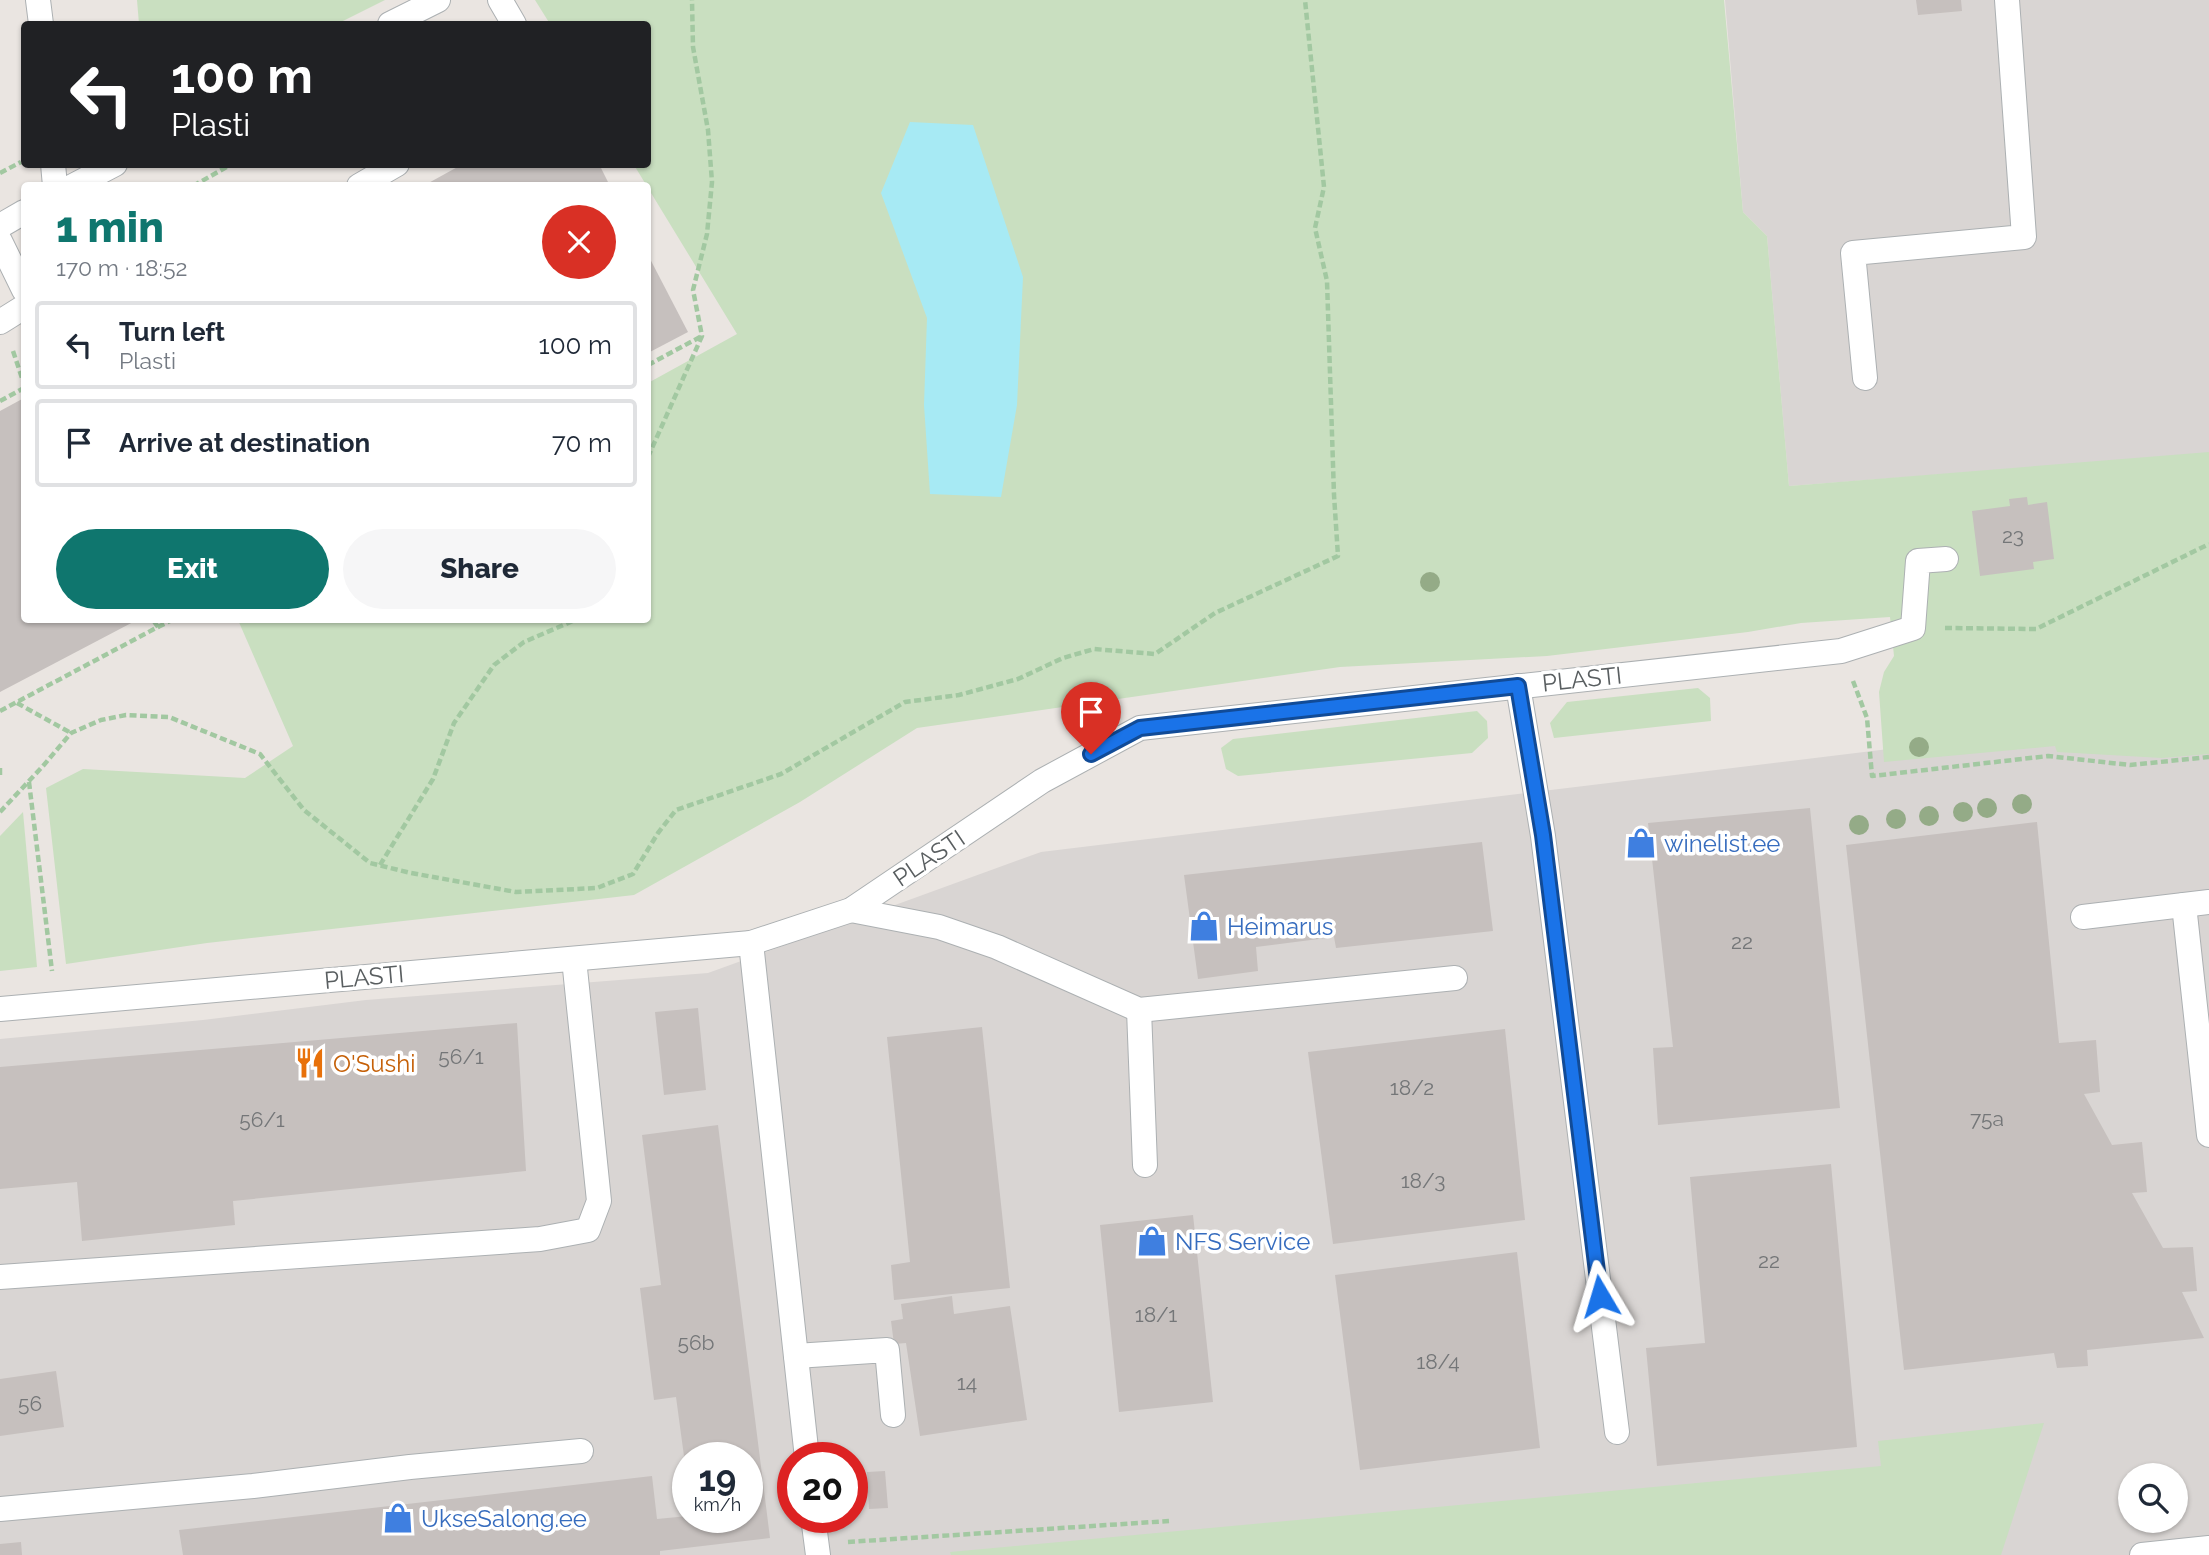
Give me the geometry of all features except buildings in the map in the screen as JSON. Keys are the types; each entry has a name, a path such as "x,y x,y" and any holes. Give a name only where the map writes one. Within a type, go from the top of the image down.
{"lane":[{"path":"38,0 41,21"},
{"path":"396,21 438,0"},
{"path":"500,0 512,21"},
{"path":"1865,378 1853,253 2024,237 2007,0"},
{"path":"81,182 107,168"},
{"path":"366,182 390,168"},
{"path":"0,226 21,214"},
{"path":"0,242 21,284"},
{"path":"0,322 21,309"},
{"path":"1913,628 1918,561 1946,559"},
{"name":"PLASTI","path":"0,1009 751,943 851,910 1042,781 1140,728 1841,651 1913,628"},
{"path":"1518,686 1543,835 1617,1432"},
{"path":"2083,917 2209,902"},
{"path":"2184,905 2209,1135"},
{"path":"851,910 951,931 997,947 1139,1010 1455,978"},
{"path":"751,943 805,1442"},
{"path":"0,1277 540,1239 588,1230 599,1201 574,959"},
{"path":"1139,1010 1145,1165"},
{"path":"796,1356 887,1350 893,1415"},
{"path":"0,1509 253,1486 410,1467 581,1451"},
{"path":"2143,1555 2209,1548"}],"path":[{"path":"651,450 702,336 694,290 707,234 712,182 708,130 693,47 692,0"},
{"path":"0,812 71,733 100,720 126,715 169,716 260,754 304,810 370,863 516,892 597,888 632,874 676,810 780,774 905,702 959,695 1018,679 1063,658 1094,649 1155,654 1214,613 1338,556 1327,281 1315,228 1324,187 1306,0"},
{"path":"0,173 21,162"},
{"path":"200,182 225,168"},
{"path":"651,363 702,336"},
{"path":"0,401 21,390"},
{"path":"1913,628 2036,629 2209,544"},
{"path":"155,623 158,627"},
{"path":"0,710 166,623"},
{"path":"380,865 433,779 454,723 494,665 524,642 568,623"},
{"path":"1841,651 1867,718 1872,776 2048,756 2130,765 2209,757"},
{"path":"17,703 71,733"},
{"path":"0,768 0,778"},
{"path":"29,781 56,1004"},
{"path":"817,1549 1169,1521"}],"shaded area":[{"path":"1725,0 2209,0 2209,454 1789,486 1767,236 1743,212"},
{"path":"2209,710 2209,1555 0,1555 0,1039 203,1020 366,1000 708,973 1041,852"}],"green space":[{"path":"137,0 385,0 343,21 139,21"},
{"path":"535,0 1724,0 1743,212 1767,236 1789,486 2209,452 2209,754 2162,758 2057,752 2055,746 1884,762 1879,692 1884,672 1894,656 1890,617 1801,623 1547,656 1340,667 917,728 800,802 634,895 207,943 66,964 46,788 83,769 245,778 293,746 239,623 651,623 651,381 737,334 651,193 651,182 644,182 636,168 651,168 651,21 548,21"},
{"path":"1698,688 1710,698 1711,721 1554,738 1550,723 1567,702"},
{"path":"1477,711 1487,721 1488,738 1472,753 1238,776 1226,769 1221,748 1233,739"},
{"path":"23,812 37,967 0,971 0,836"},
{"path":"2044,1423 2001,1555 951,1555 950,1552 1881,1466 1878,1441"}],"water":[{"path":"910,122 973,125 1023,277 1017,405 1001,497 930,494 924,405 927,318 881,193"}],"place":[{"name":"winelist.ee","path":"1641,843"},
{"name":"Heimarus","path":"1204,926"},
{"name":"O'Sushi","path":"310,1063"},
{"name":"NFS Service","path":"1152,1241"},
{"name":"UkseSalong.ee","path":"398,1518"}],"route":[{"path":"1091,754 1140,728 1518,686 1543,835 1600,1296"}]}
